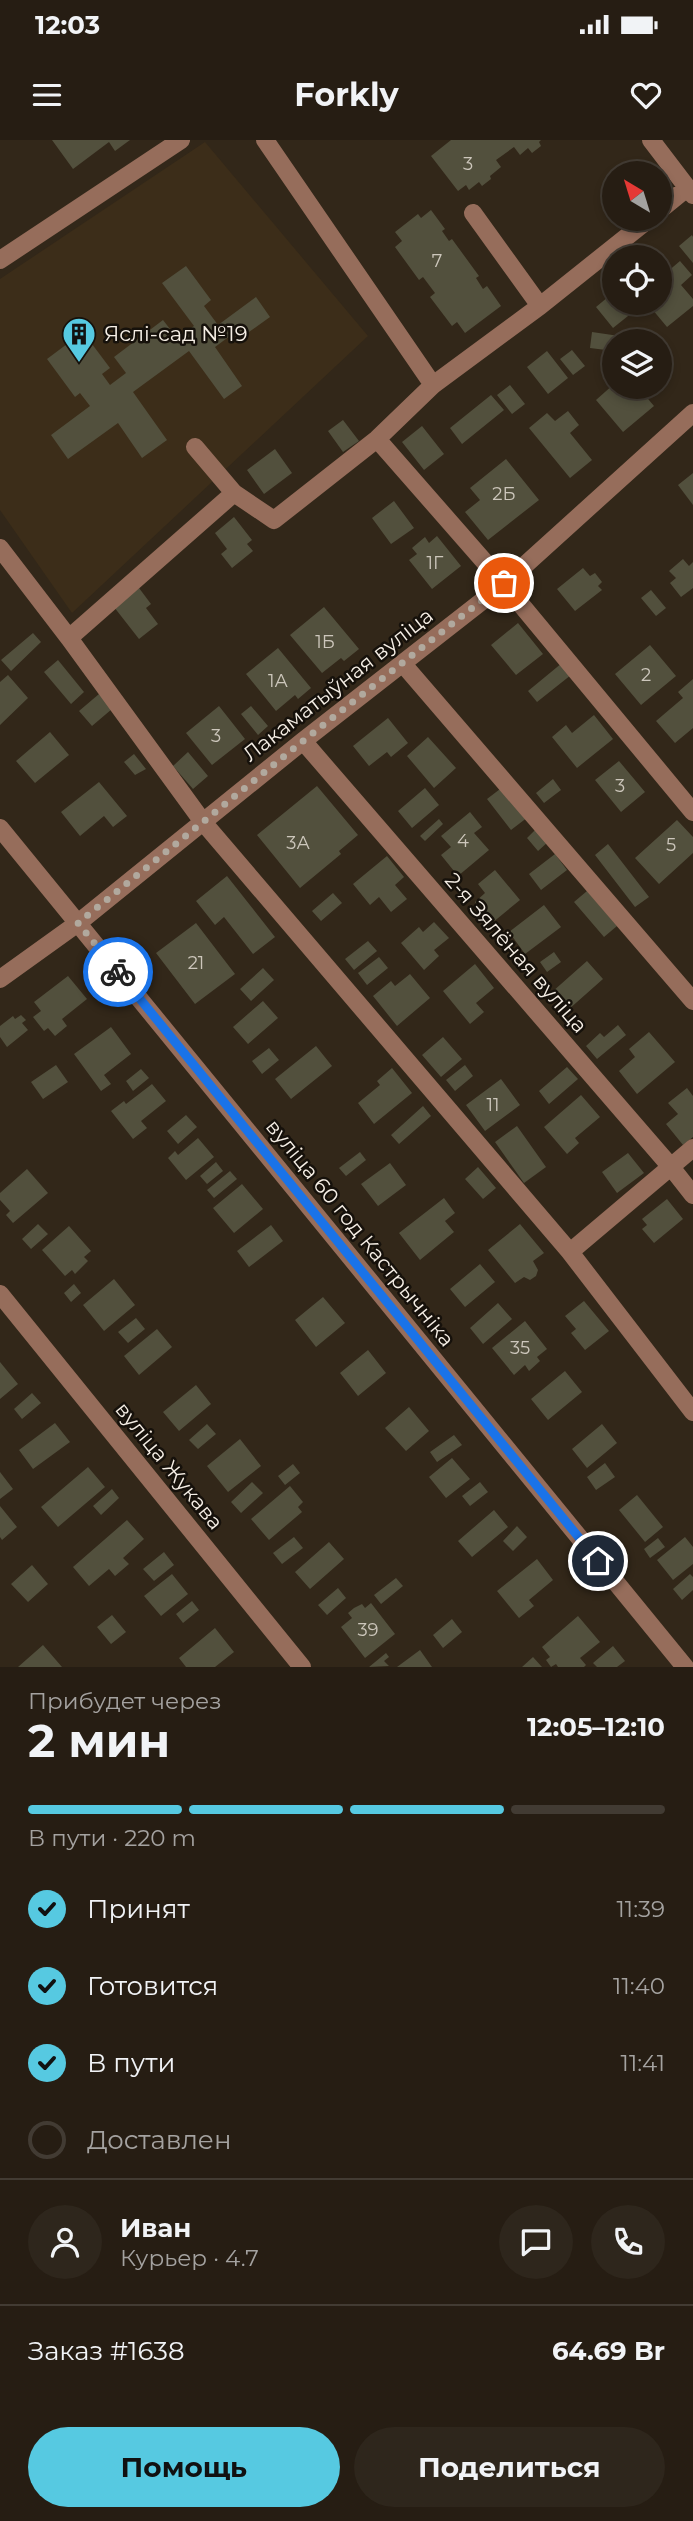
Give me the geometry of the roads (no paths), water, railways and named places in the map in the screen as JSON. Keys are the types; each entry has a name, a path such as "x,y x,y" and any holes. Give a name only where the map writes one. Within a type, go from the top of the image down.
{"street":[{"path":"0,260 181,140"},
{"path":"265,140 433,385"},
{"path":"651,140 690,192 672,203"},
{"path":"473,213 540,306"},
{"path":"195,447 234,493 274,520 377,439 433,385 540,306 634,231"},
{"name":"Лакаматыўная вуліца","path":"0,979 78,923 504,583 691,419"},
{"path":"377,439 504,583 693,812"},
{"path":"69,638 234,493"},
{"path":"0,548 69,638 202,822 569,1252 693,1412"},
{"path":"403,664 693,1001"},
{"name":"2-я Зялёная вуліца","path":"303,741 693,1195"},
{"name":"вуліца 60 год Кастрычніка","path":"0,828 685,1667"},
{"path":"569,1252 693,1148"},
{"name":"вуліца Жукава","path":"0,1294 302,1667"}],"place":[{"name":"Яслі-сад №19","path":"79,364"}]}
